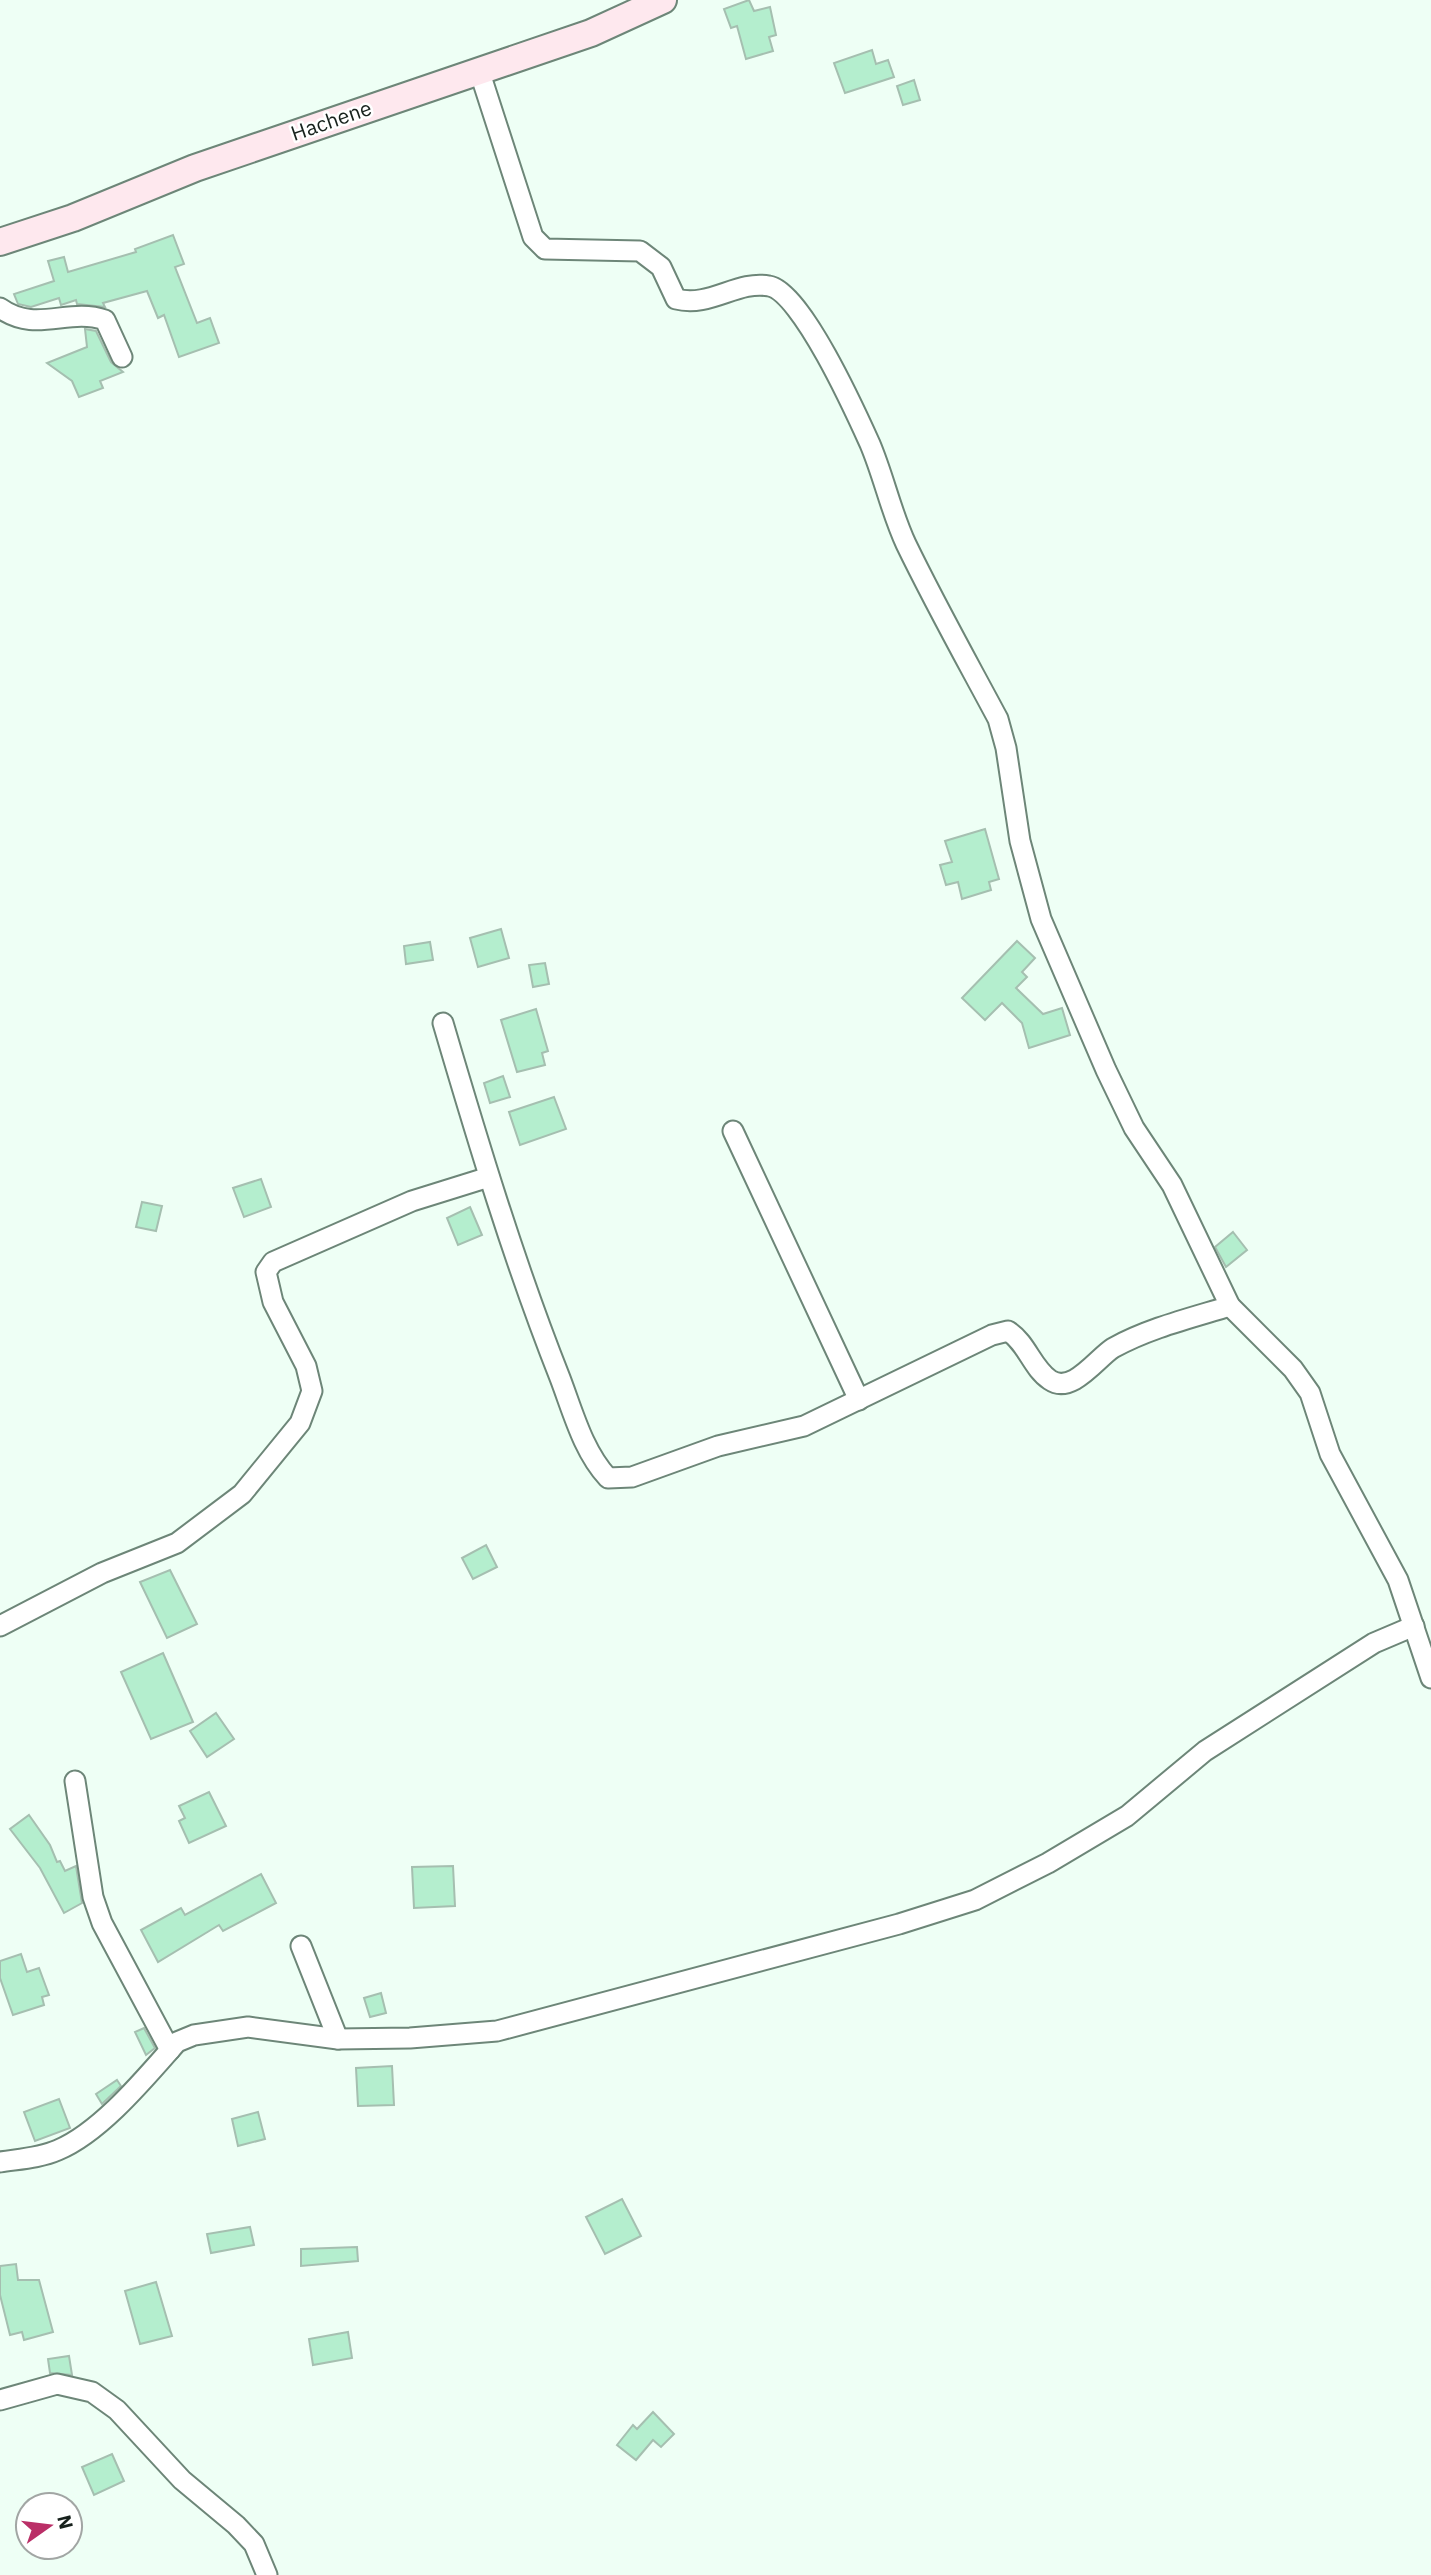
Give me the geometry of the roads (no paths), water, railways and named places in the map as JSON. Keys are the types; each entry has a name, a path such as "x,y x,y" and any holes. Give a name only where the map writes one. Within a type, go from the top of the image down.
{"street":[{"name":"Hachene","path":"0,242 73,218 195,168 591,33 663,0"},
{"path":"479,71 533,237 545,249 640,251 661,267 676,299 691,303 748,287 770,286 794,302 817,339 871,446 905,542 998,719 1006,748 1020,841 1041,919 1106,1070 1133,1128 1172,1185 1230,1306 1293,1369 1310,1393 1331,1454 1398,1580 1431,1678"},
{"path":"0,308 15,318 46,321 89,314 105,320 122,357"},
{"path":"443,1023 489,1177 548,1348 593,1461 608,1478 632,1477 718,1446 804,1426 931,1362 1008,1331 1020,1339 1050,1380 1061,1383 1077,1379 1111,1349 1153,1329 1230,1306"},
{"path":"733,1131 859,1400"},
{"path":"0,1626 102,1573 158,1552 188,1536 242,1494 300,1423 312,1391 306,1366 273,1302 267,1272 273,1262 412,1201 489,1177"},
{"path":"0,2162 57,2151 77,2140 96,2125 177,2042 194,2035 248,2027 282,2029 338,2039 410,2038 497,2031 899,1924 975,1900 1048,1863 1127,1816 1205,1751 1374,1643 1414,1626"},
{"path":"75,1780 93,1897 107,1933 170,2050"},
{"path":"301,1946 338,2039"},
{"path":"0,2400 57,2384 92,2392 117,2410 182,2480 236,2525 254,2544 267,2575"}]}
